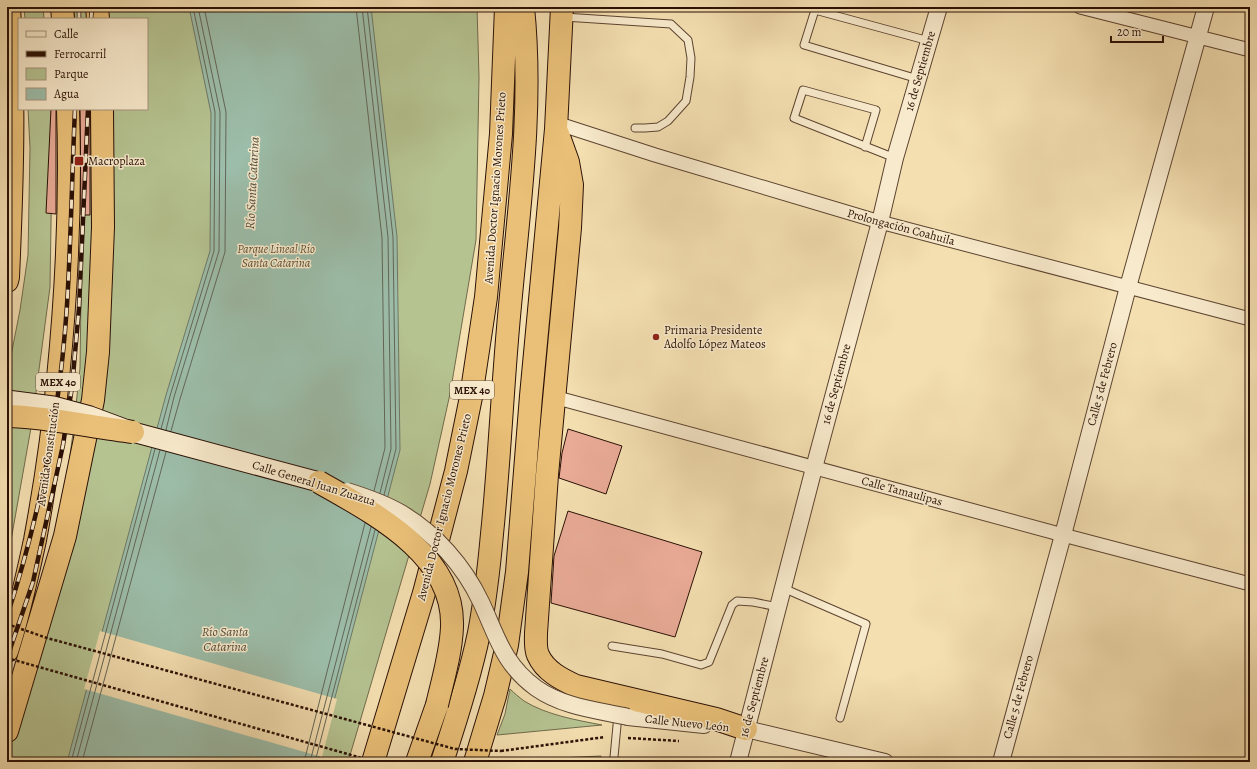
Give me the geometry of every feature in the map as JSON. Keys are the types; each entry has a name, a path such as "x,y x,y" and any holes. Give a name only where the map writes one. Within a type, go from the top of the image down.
{"highway":[{"path":"7,283 11,210 12,98 9,7"},
{"path":"62,7 63,18"},
{"path":"97,7 98,18"},
{"name":"Avenida Doctor Ignacio Morones Prieto","path":"373,762 426,586 456,471 471,397 486,297 501,134 506,7"},
{"path":"442,762 454,726 479,632 489,566 496,500 508,328 524,146 526,33 523,7"},
{"path":"475,762 495,696 507,644 517,572 531,396 556,126 562,12"},
{"name":"Avenida Constitución","path":"7,651 28,576 44,494 53,433 64,322 70,163 68,110"},
{"path":"7,730 65,536 93,400 98,352 103,227 102,110"},
{"path":"556,126 568,162 572,185 570,228 547,475 536,633 536,648 538,655 552,673 576,686 716,719 746,729"},
{"path":"7,416 39,418 133,432"},
{"path":"319,482 377,516 419,549 434,567 445,586 451,605 453,625 451,646 437,705 418,762"}],"main road":[{"name":"Calle General Juan Zuazua","path":"7,400 53,406 90,416 133,432 319,482"}],"street":[{"name":"16 de Septiembre","path":"738,762 782,588 880,222 895,158 939,7"},
{"path":"1080,7 1250,50"},
{"name":"Calle 5 de Febrero","path":"1001,762 1128,287 1206,7"},
{"name":"Prolongación Coahuila","path":"556,126 880,222 1250,318"},
{"name":"Calle Tamaulipas","path":"554,397 1062,535 1250,584"},
{"name":"Calle General Juan Zuazua","path":"319,482 376,501 401,513 421,527 440,544 458,564 470,582 504,655 518,673 536,688 558,700 583,708 623,716"},
{"name":"Calle Nuevo León","path":"623,716 746,729 885,762"}],"lane":[{"path":"918,79 804,45 815,10 929,41"},
{"path":"562,12 671,24 688,40 691,58 690,77 686,101 668,121 658,127 634,128"},
{"path":"865,147 876,110 803,90 794,118 865,147 895,158"},
{"path":"782,588 866,624 840,718"},
{"path":"612,646 662,654 701,665 709,662 732,605 737,601 753,602 778,607"},
{"path":"614,757 623,716"}],"path":[{"path":"7,624 47,638 455,749 501,751 601,737"},
{"path":"7,658 376,762"}],"green space":[{"path":"24,7 43,7 44,18 25,18"},
{"name":"Parque Lineal Río Santa Catarina","path":"74,7 477,7 479,77 476,240 450,394 430,484 348,762 7,762 7,723 62,514 73,433 80,368 83,153 82,110 148,110 148,18 75,18"},
{"path":"28,110 51,110 52,162 50,287 32,422 7,563 7,376 20,310 28,255 30,148"},
{"path":"510,689 524,701 542,710 602,725 497,735 505,714"},
{"path":"601,756 599,762 558,762 558,758"}],"water":[{"name":"Río Santa Catarina","path":"189,7 371,7 397,237 400,450 318,762 67,762 166,395 210,251 211,113"}],"pier":[{"path":"100,631 337,699 322,757 84,689"}],"building":[{"path":"51,110 56,110 56,214 46,213"},
{"path":"80,110 90,110 90,215 81,215"},
{"path":"568,429 622,446 606,494 559,478 562,453"},
{"path":"568,511 702,552 675,637 551,603 554,556"}],"railway":[{"path":"79,7 79,18"},
{"path":"91,18 92,7"},
{"path":"7,616 19,578 39,502 54,424 64,345 67,305 75,110"},
{"path":"7,658 33,582 63,445 72,387 79,308 88,110"}],"place":[{"name":"Macroplaza","path":"79,161"},
{"name":"Primaria Presidente Adolfo López Mateos","path":"656,337"}]}
